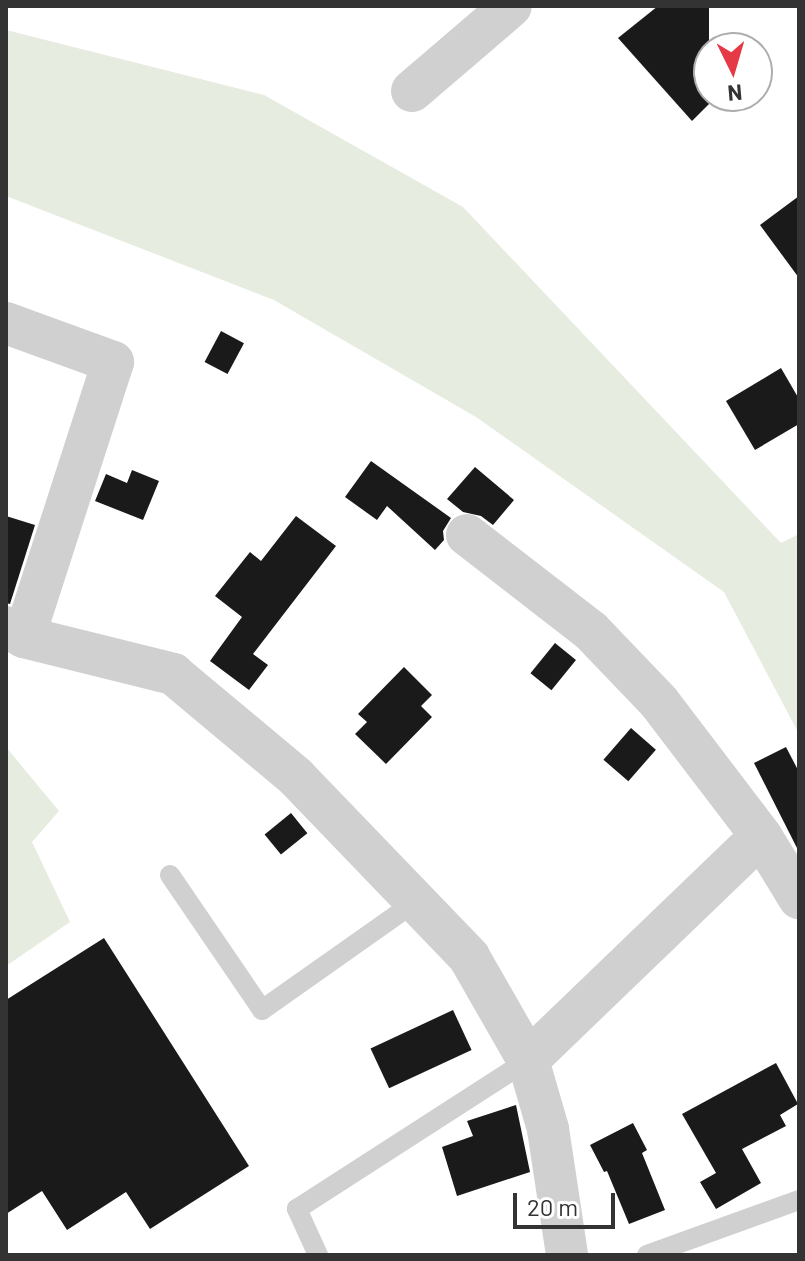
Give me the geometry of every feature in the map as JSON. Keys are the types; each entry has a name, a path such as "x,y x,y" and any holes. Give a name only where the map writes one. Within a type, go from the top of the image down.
{"street":[{"path":"412,91 511,6"},
{"path":"6,323 113,362 15,632 173,674 296,777 418,900 469,957 528,1060 548,1129 567,1255"},
{"path":"467,535 591,631 659,702 761,836 799,898"},
{"path":"528,1060 761,836"}],"lane":[{"path":"170,875 262,1010 418,900"},
{"path":"318,1255 297,1209 528,1060"},
{"path":"647,1255 799,1200"}],"shaded area":[{"path":"6,30 264,95 463,207 781,543 799,534 799,734 724,592 476,417 274,300 6,196"},
{"path":"6,747 59,811 32,842 70,922 6,966"}],"building":[{"path":"658,6 709,6 709,32 693,32 693,112 701,112 692,121 618,38"},
{"path":"799,196 799,278 760,225"},
{"path":"221,331 244,343 228,374 205,362"},
{"path":"781,368 799,399 799,424 755,450 726,401"},
{"path":"371,461 451,518 443,531 444,540 435,550 387,506 377,520 345,497"},
{"path":"475,467 514,500 493,525 481,516 463,512 447,499"},
{"path":"132,470 159,481 143,520 95,501 106,474 127,483"},
{"path":"6,516 35,525 10,604 6,603"},
{"path":"296,516 336,546 253,654 268,665 249,690 210,661 242,617 215,596 250,552 261,561"},
{"path":"555,643 576,660 551,690 530,673"},
{"path":"404,667 432,695 421,706 432,717 386,764 355,734 367,722 358,714"},
{"path":"631,728 656,750 628,781 603,760"},
{"path":"786,747 799,772 799,852 754,763"},
{"path":"291,813 307,833 281,855 265,834"},
{"path":"104,938 249,1166 150,1229 126,1192 67,1230 42,1191 6,1214 6,1000"},
{"path":"453,1010 472,1050 389,1088 371,1048"},
{"path":"776,1063 798,1104 780,1115 786,1126 742,1149 761,1183 716,1209 700,1182 716,1173 682,1114"},
{"path":"516,1105 530,1172 457,1196 442,1147 473,1136 467,1121"},
{"path":"633,1123 647,1150 642,1153 665,1210 629,1224 607,1171 604,1172 590,1145"}]}
